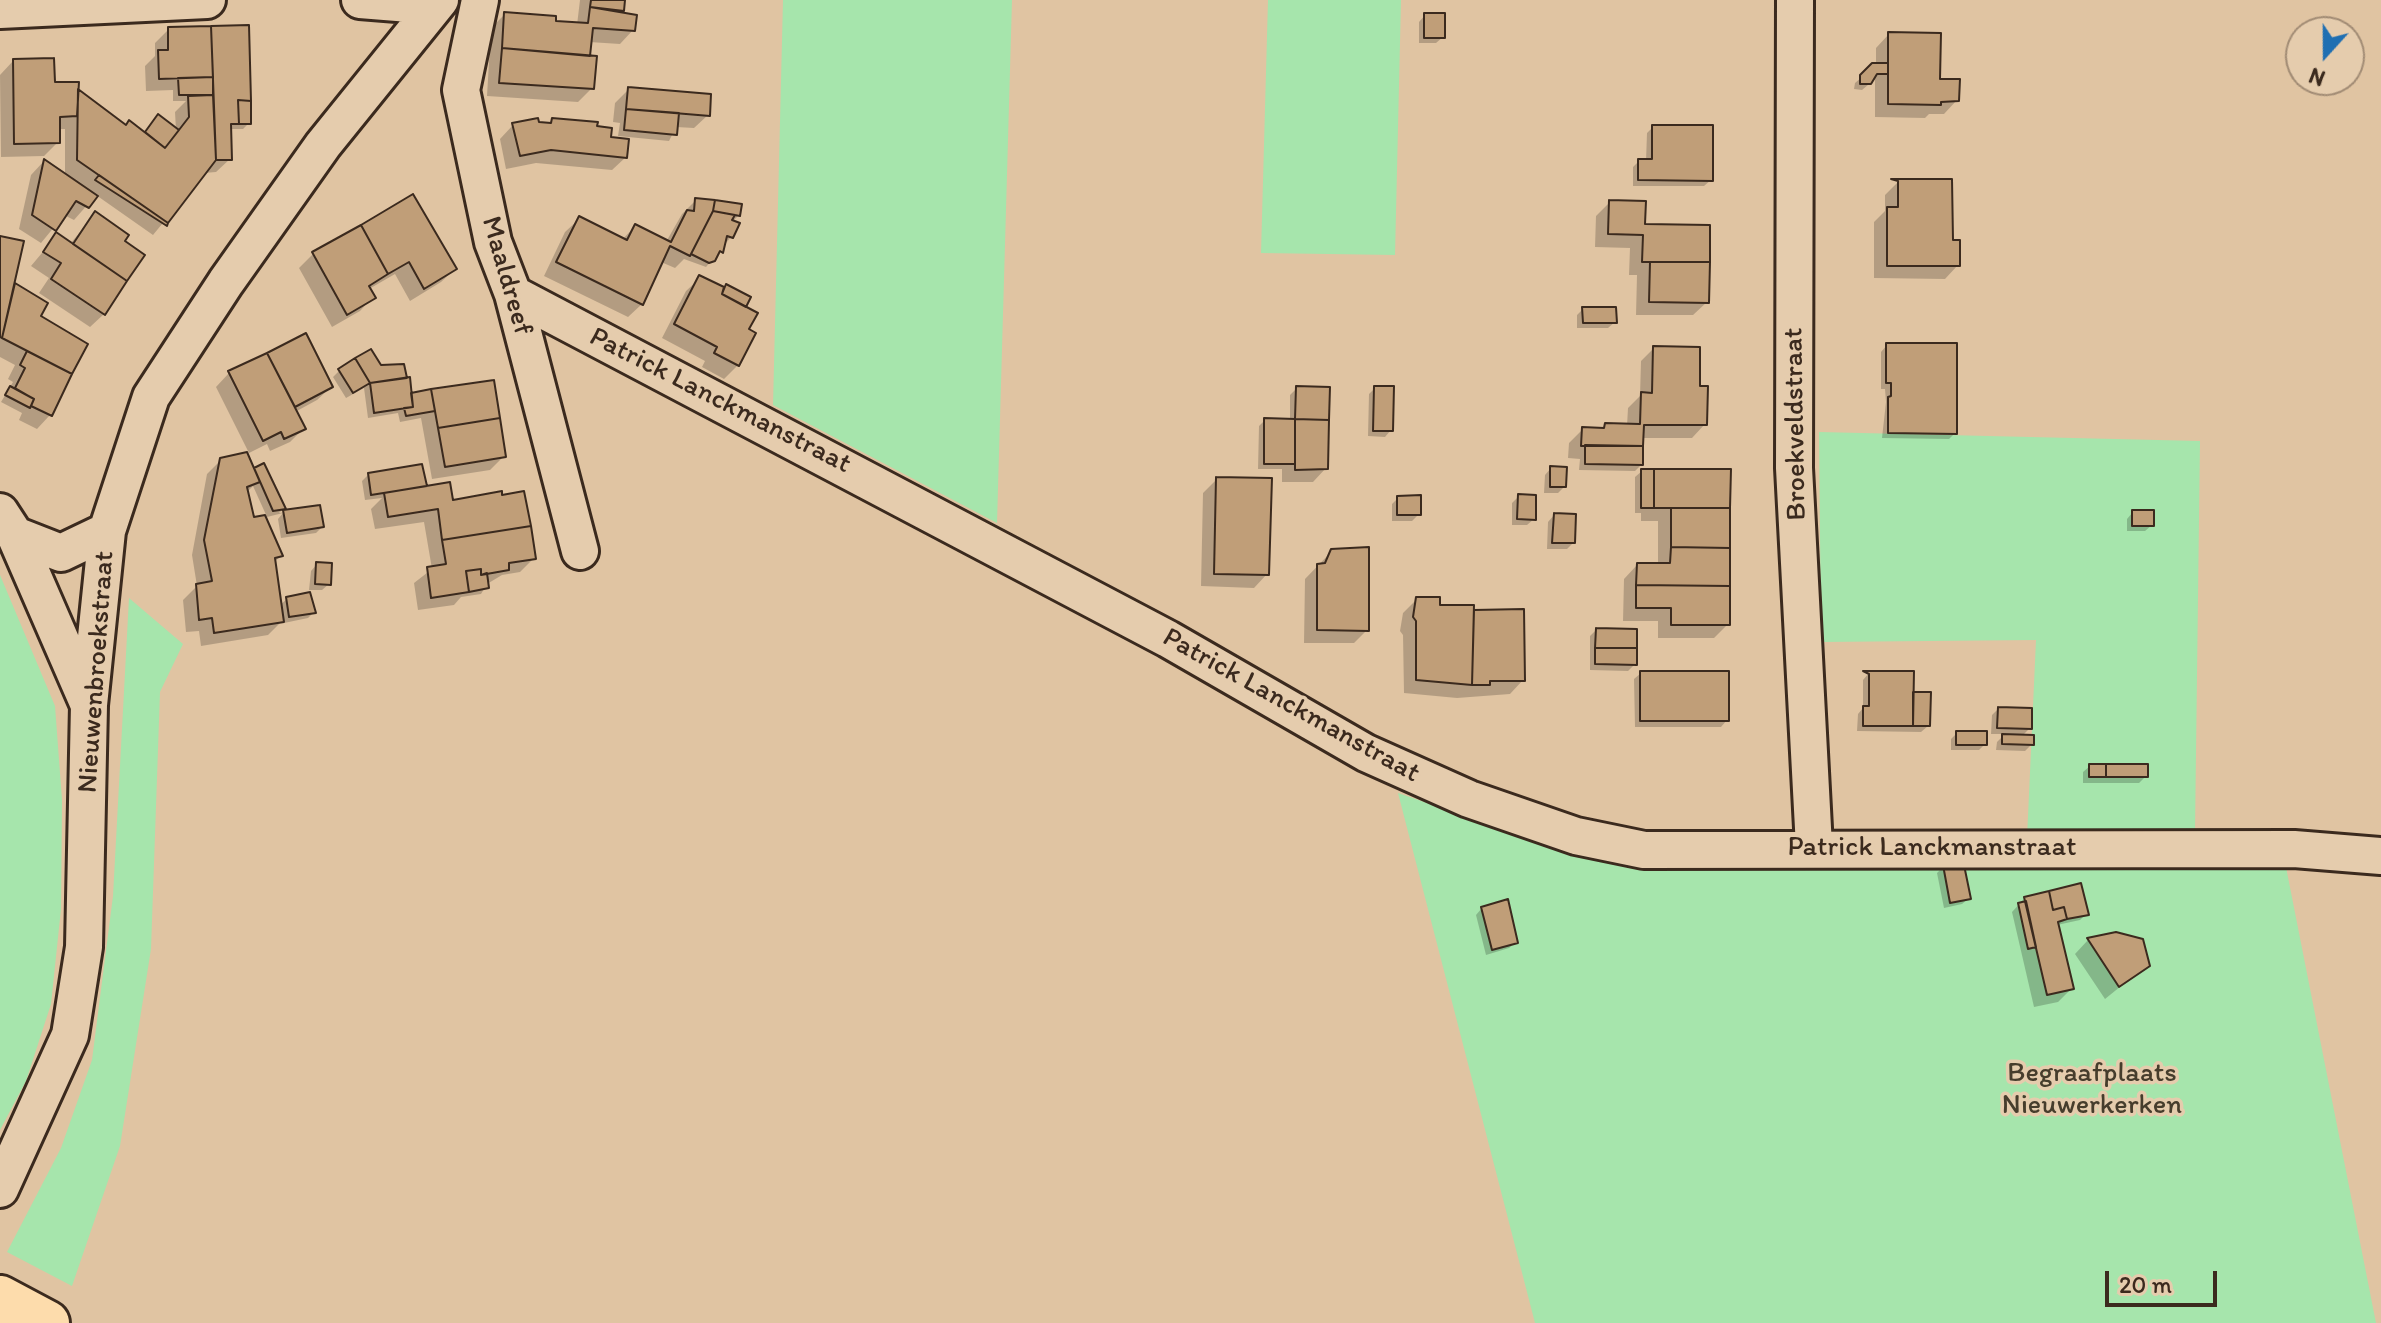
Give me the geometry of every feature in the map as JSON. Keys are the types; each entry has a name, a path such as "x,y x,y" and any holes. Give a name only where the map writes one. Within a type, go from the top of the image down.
{"highway":[{"path":"0,1298 47,1323"}],"street":[{"path":"0,10 207,0"},
{"path":"360,0 437,3"},
{"name":"Maaldreef","path":"480,0 461,90 493,242 513,294 580,551"},
{"name":"Broekveldstraat","path":"1795,0 1794,468 1814,847"},
{"name":"Nieuwenbroekstraat","path":"0,1189 70,1035 84,947 89,705 107,531 151,397 226,282 323,145 437,3"},
{"name":"Patrick Lanckmanstraat","path":"513,294 1168,639 1366,753 1469,799 1576,836 1644,850 1814,847 2294,849 2381,856"},
{"path":"7,524 61,553 107,531"},
{"path":"7,524 89,705"}],"green space":[{"path":"783,0 1012,0 997,523 773,405"},
{"path":"1268,0 1401,0 1395,255 1261,253"},
{"path":"1819,432 2200,441 2195,831 2027,838 2036,640 1821,642"},
{"path":"0,575 55,706 62,800 61,909 51,1004 26,1081 0,1130"},
{"path":"129,598 183,644 160,692 151,949 120,1146 72,1286 7,1252 61,1148 92,1060 113,896"},
{"name":"Begraafplaats Nieuwerkerken","path":"1398,793 1569,851 2284,857 2376,1323 1535,1323"}],"building":[{"path":"591,0 625,0 624,11 590,7"},
{"path":"590,7 637,15 635,31 593,28 590,56 502,48 504,12 556,16 556,21 588,23"},
{"path":"1424,13 1445,13 1445,38 1424,38"},
{"path":"249,25 251,101 238,100 239,124 231,124 232,160 216,160 211,26"},
{"path":"211,26 213,77 159,79 158,50 168,50 168,27"},
{"path":"1888,32 1941,33 1940,79 1960,79 1959,101 1941,102 1941,105 1888,104"},
{"path":"502,48 597,56 594,89 499,83"},
{"path":"54,58 55,82 79,82 77,116 60,117 60,143 14,144 13,59"},
{"path":"1872,63 1888,63 1888,74 1877,74 1871,84 1860,84 1860,75"},
{"path":"213,77 213,95 179,95 178,78"},
{"path":"628,87 711,94 710,116 626,109"},
{"path":"78,89 126,125 129,120 165,148 189,117 188,96 213,95 216,160 168,223 77,160"},
{"path":"238,100 251,101 251,124 239,124"},
{"path":"626,109 679,113 677,135 624,130"},
{"path":"158,114 179,130 165,148 145,132"},
{"path":"538,118 539,122 551,123 552,118 598,122 597,126 612,128 611,137 629,139 627,158 551,150 520,156 512,123"},
{"path":"1652,125 1713,125 1713,181 1638,180 1638,159 1652,159"},
{"path":"44,159 98,196 89,208 76,201 56,231 32,215"},
{"path":"99,175 168,223 167,226 95,180"},
{"path":"1891,179 1952,179 1953,240 1960,240 1960,266 1887,266 1887,207 1898,207 1898,181"},
{"path":"413,194 457,269 424,289 409,262 388,274 361,225"},
{"path":"695,198 715,200 713,211 690,256 670,246 643,305 556,262 579,216 627,240 635,224 671,242 687,210 694,211"},
{"path":"715,200 742,204 740,216 713,211"},
{"path":"1609,200 1646,201 1645,224 1710,225 1710,262 1642,262 1643,235 1608,234"},
{"path":"95,211 129,235 125,241 145,255 127,281 73,244"},
{"path":"713,211 735,215 732,220 740,223 733,238 727,236 723,253 720,251 715,261 709,263 691,254"},
{"path":"361,225 388,274 369,286 376,298 347,315 312,252"},
{"path":"56,232 127,281 105,315 51,279 61,263 43,252"},
{"path":"0,236 24,241 2,338 0,337"},
{"path":"1650,262 1710,262 1709,303 1649,302"},
{"path":"699,275 724,287 722,294 758,313 749,329 756,333 739,366 714,353 717,347 674,324"},
{"path":"15,283 48,303 41,316 88,344 72,374 2,338"},
{"path":"726,284 751,297 746,307 722,294"},
{"path":"1582,307 1616,307 1617,323 1583,323"},
{"path":"306,333 333,387 295,407 267,353"},
{"path":"1886,343 1957,343 1957,434 1888,433 1891,383 1886,383"},
{"path":"1653,346 1700,347 1700,386 1708,386 1707,425 1644,425 1643,446 1581,446 1582,427 1604,428 1605,423 1640,424 1641,392 1652,393"},
{"path":"371,349 381,365 404,364 407,378 370,383 355,358"},
{"path":"27,351 72,374 52,416 31,406 34,399 15,388 25,368 20,365"},
{"path":"267,353 306,429 284,439 281,432 263,441 228,371"},
{"path":"355,358 370,383 353,393 338,369"},
{"path":"410,377 413,407 374,413 370,383"},
{"path":"494,380 500,418 438,428 431,389"},
{"path":"10,386 34,399 30,408 5,395"},
{"path":"1296,386 1330,387 1329,420 1295,419"},
{"path":"1374,386 1394,386 1393,431 1373,431"},
{"path":"431,389 435,411 406,416 404,408 413,407 411,393"},
{"path":"500,418 506,457 445,467 438,428"},
{"path":"1264,418 1295,419 1295,464 1264,464"},
{"path":"1295,419 1329,420 1328,469 1295,470"},
{"path":"1585,445 1643,446 1643,465 1585,464"},
{"path":"247,452 260,482 247,487 254,517 265,515 283,556 275,558 284,622 214,633 212,618 199,620 196,584 212,581 204,540 220,458"},
{"path":"264,463 286,509 273,511 254,468"},
{"path":"422,464 427,486 371,495 368,473"},
{"path":"1550,466 1567,467 1566,487 1550,487"},
{"path":"1641,469 1654,469 1654,508 1641,508"},
{"path":"1654,469 1731,469 1730,508 1654,508"},
{"path":"1216,477 1272,478 1269,575 1214,574"},
{"path":"450,482 453,500 502,491 502,495 524,491 531,526 442,540 438,509 388,517 384,493"},
{"path":"1518,494 1536,495 1536,520 1517,519"},
{"path":"1421,495 1421,515 1397,515 1397,496"},
{"path":"320,505 324,527 287,533 283,510"},
{"path":"1671,508 1730,508 1730,548 1671,547"},
{"path":"2132,510 2154,510 2154,526 2132,526"},
{"path":"1554,513 1576,514 1575,543 1552,543"},
{"path":"531,526 536,559 509,563 509,570 481,575 481,569 466,571 469,592 431,598 427,567 446,564 442,540"},
{"path":"1369,547 1369,631 1317,630 1317,564 1325,563 1331,549"},
{"path":"1671,547 1730,548 1730,586 1636,585 1637,563 1670,563"},
{"path":"316,562 332,563 331,585 315,584"},
{"path":"481,569 481,575 487,573 489,588 469,592 466,571"},
{"path":"1636,585 1730,586 1730,625 1671,625 1671,608 1636,608"},
{"path":"310,592 316,613 289,617 286,597"},
{"path":"1416,597 1440,597 1440,605 1474,605 1472,685 1416,680 1416,621 1413,617"},
{"path":"1524,609 1525,681 1490,681 1490,685 1472,685 1474,610"},
{"path":"1596,628 1637,629 1637,648 1595,648"},
{"path":"1595,648 1637,648 1637,665 1595,664"},
{"path":"1640,671 1729,671 1729,721 1640,721"},
{"path":"1863,671 1914,671 1913,726 1863,726 1863,706 1869,706 1869,674"},
{"path":"1913,692 1931,692 1930,726 1913,726"},
{"path":"1998,707 2032,708 2032,729 1997,728"},
{"path":"1956,731 1987,731 1987,745 1956,745"},
{"path":"2002,734 2034,735 2034,745 2002,744"},
{"path":"2089,764 2106,764 2106,777 2089,777"},
{"path":"2106,764 2148,764 2148,777 2106,777"},
{"path":"1943,865 1964,865 1971,899 1950,903"},
{"path":"2081,883 2089,915 2067,919 2064,907 2053,910 2049,891"},
{"path":"2049,891 2053,910 2064,907 2067,919 2058,922 2074,989 2047,995 2024,897"},
{"path":"1508,899 1518,943 1492,950 1481,907"},
{"path":"2026,901 2036,947 2028,949 2018,903"},
{"path":"2116,932 2143,939 2150,966 2119,987 2087,938"}]}
